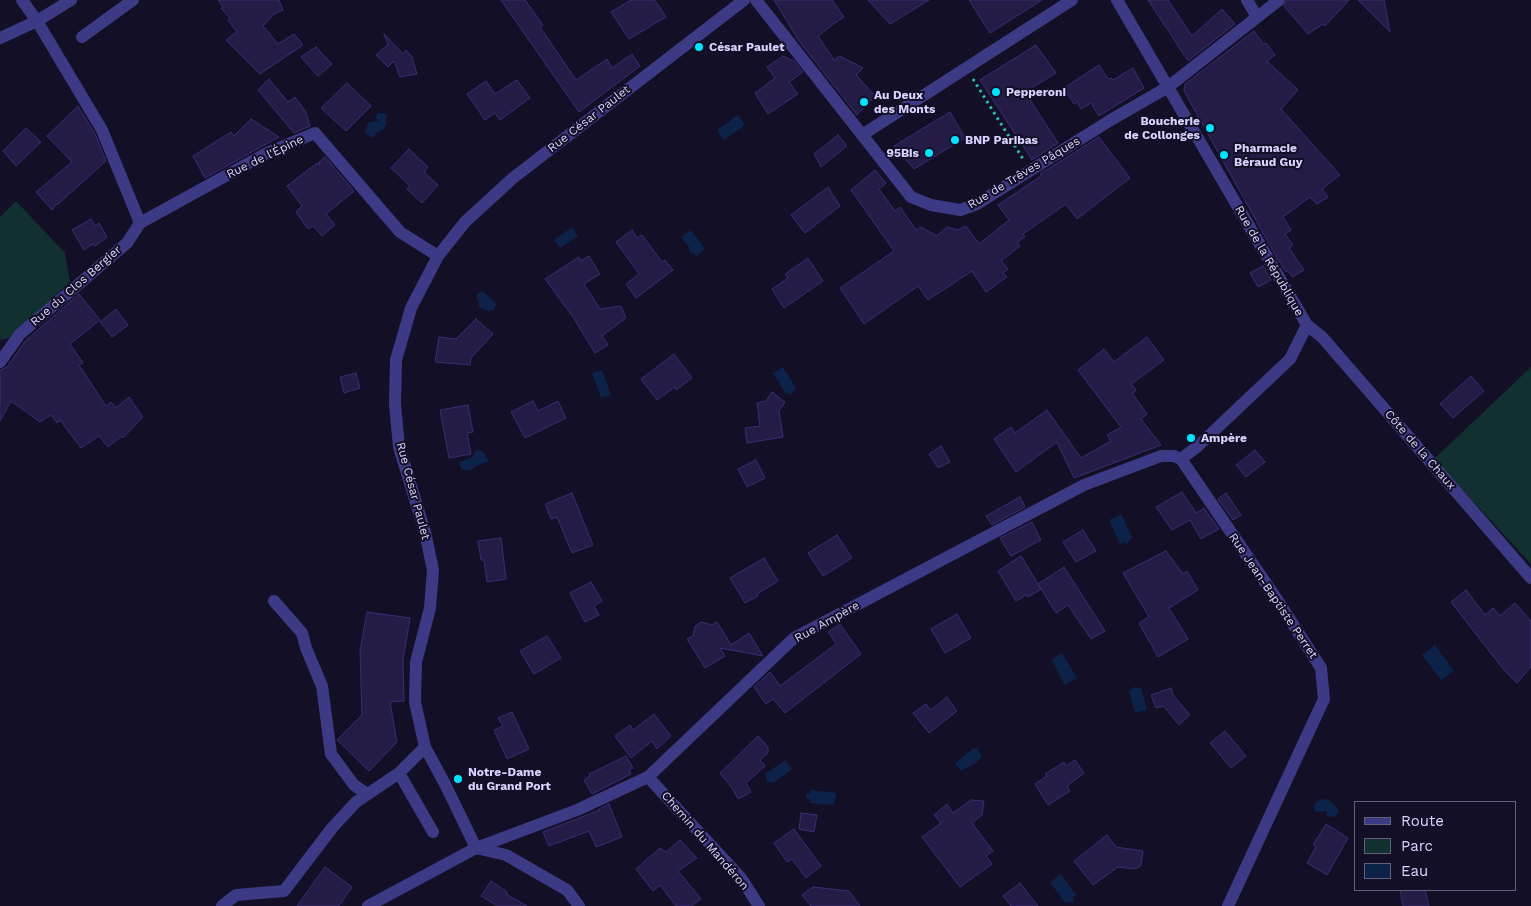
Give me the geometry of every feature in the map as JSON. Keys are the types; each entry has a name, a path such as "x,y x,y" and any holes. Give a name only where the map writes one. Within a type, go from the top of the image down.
{"street":[{"path":"22,0 37,20 102,130 140,223"},
{"path":"0,38 37,20 71,0"},
{"path":"82,37 133,0"},
{"name":"Rue César Paulet","path":"476,848 425,747 415,702 416,662 430,608 433,570 425,532 399,447 395,404 396,360 411,308 438,256 466,222 513,178 744,0"},
{"name":"Rue de Trêves Pâques","path":"756,0 911,197 931,205 960,210 977,204 1109,121 1168,87 1279,0"},
{"path":"862,135 1072,0"},
{"name":"Rue de la République","path":"1118,0 1307,325 1290,359 1198,446 1181,459"},
{"path":"1247,0 1256,17"},
{"name":"Rue de l'Épine","path":"140,223 267,153 315,133 400,232 438,256"},
{"name":"Rue du Clos Bergier","path":"0,362 20,334 127,243 140,223"},
{"name":"Côte de la Chaux","path":"1307,325 1322,337 1531,578"},
{"name":"Rue Ampère","path":"368,906 476,848 577,810 648,777 794,638 1084,485 1161,456 1174,456 1181,459"},
{"name":"Rue Jean-Baptiste Perret","path":"1181,459 1280,604 1321,668 1323,684 1324,699 1228,906"},
{"path":"274,601 302,633 306,648 322,686 331,754 354,785 367,794"},
{"path":"222,906 236,895 284,891 332,828 356,802 398,773 425,747"},
{"path":"398,773 433,832"},
{"name":"Chemin du Mandéron","path":"648,777 740,878 759,906"},
{"path":"476,848 506,855 567,890 579,906"}],"path":[{"path":"981,92 1025,162"}],"green space":[{"path":"16,201 65,253 70,282 9,338 0,340 0,217"},
{"path":"1531,367 1531,564 1434,459"}],"water":[{"path":"377,113 387,115 387,123 384,129 376,133 374,138 366,134 365,130 369,122 378,121 376,119"},
{"path":"738,115 745,125 724,140 717,130"},
{"path":"572,227 578,236 560,248 554,240"},
{"path":"691,230 705,249 696,256 690,252 689,247 681,237"},
{"path":"481,291 495,302 494,310 489,311 478,307 479,302 476,296"},
{"path":"783,367 796,388 790,395 786,394 773,373"},
{"path":"602,370 611,395 601,398 592,373"},
{"path":"476,450 483,451 489,461 471,470 461,469 459,462 473,457"},
{"path":"1121,514 1132,537 1127,544 1123,542 1120,544 1109,520"},
{"path":"1435,645 1454,671 1441,680 1422,655"},
{"path":"1062,653 1077,678 1065,685 1051,660"},
{"path":"1134,687 1141,688 1147,710 1135,713 1129,691"},
{"path":"973,748 977,748 982,756 977,762 961,771 955,764"},
{"path":"785,760 792,769 773,783 767,782 765,774"},
{"path":"811,790 836,793 834,805 810,803 806,795"},
{"path":"1321,799 1328,800 1337,807 1339,811 1334,817 1327,816 1326,811 1317,812 1314,810 1314,805"},
{"path":"1061,874 1076,895 1073,897 1074,901 1072,903 1065,903 1050,882"}],"building":[{"path":"218,0 279,0 283,10 274,14 263,26 278,44 294,34 303,45 260,74 226,40 237,32 228,20 230,18 221,8 223,7"},
{"path":"501,0 525,0 543,25 540,27 576,80 607,59 612,68 632,54 640,66 579,112"},
{"path":"631,0 655,0 666,17 629,39 611,12"},
{"path":"774,0 832,0 844,17 818,36 834,60 840,56 863,68 856,75 875,96 857,115 799,41"},
{"path":"868,0 929,0 890,24"},
{"path":"969,0 1042,0 990,33"},
{"path":"1148,0 1168,0 1192,36 1222,9 1235,24 1188,61"},
{"path":"1287,0 1349,0 1325,26 1323,24 1308,34 1284,6"},
{"path":"1358,0 1384,0 1390,32"},
{"path":"1254,31 1263,44 1266,43 1275,55 1267,61 1298,90 1281,109 1340,175 1322,189 1328,197 1317,204 1310,197 1283,217 1291,230 1285,234 1293,245 1289,248 1304,270 1292,277 1288,271 1286,272 1277,258 1184,91 1185,84"},
{"path":"384,34 403,54 406,50 412,57 417,74 400,77 394,61 388,67 376,55 388,44"},
{"path":"1036,45 1056,73 1025,92 1058,143 1032,160 980,80"},
{"path":"316,47 332,64 318,76 301,57"},
{"path":"783,56 794,61 803,72 789,82 798,94 768,114 755,93 775,78 767,67"},
{"path":"1099,65 1108,79 1111,78 1113,80 1133,68 1144,88 1099,116 1091,103 1081,109 1077,102 1074,104 1064,88"},
{"path":"269,79 288,102 295,97 306,112 310,126 294,133 258,90"},
{"path":"517,80 530,98 500,120 495,113 485,120 467,94 486,81 495,94"},
{"path":"347,83 371,106 346,131 321,108"},
{"path":"78,106 95,134 106,161 56,204 52,210 36,192 72,162 47,136"},
{"path":"950,112 965,138 914,169 894,146"},
{"path":"251,119 279,137 205,178 193,156 231,132 234,136"},
{"path":"26,128 41,142 16,166 3,151"},
{"path":"838,135 847,146 821,167 814,154"},
{"path":"1099,137 1130,178 1077,219 1066,204 1023,234 1025,237 1017,242 1020,246 1001,261 1008,269 1003,273 1007,277 986,292 972,271 928,300 918,286 864,324 840,288 894,251 851,190 875,170 886,183 879,189 895,211 900,207 916,230 921,227 937,236 947,227 958,230 966,226 979,244 1009,220 998,205 1041,176 1040,174"},
{"path":"409,149 428,167 424,172 438,185 422,203 407,189 410,186 391,168"},
{"path":"325,157 354,191 326,214 335,225 322,236 313,226 308,229 296,212 302,206 287,186 317,163 320,165 319,162"},
{"path":"828,187 840,206 805,233 791,215"},
{"path":"91,219 95,226 99,223 107,237 95,246 93,244 84,250 72,230"},
{"path":"632,230 637,238 642,235 662,262 665,260 673,270 636,298 626,284 639,274 616,242"},
{"path":"589,256 600,274 584,284 600,309 621,306 626,318 602,336 608,345 595,353 573,317 545,279 579,257 581,261"},
{"path":"808,258 823,281 784,308 772,289 788,278 785,274"},
{"path":"1263,266 1271,280 1258,287 1250,273"},
{"path":"79,294 100,320 70,344 83,363 79,365 106,406 111,402 116,408 129,397 143,417 123,438 122,436 108,447 99,436 81,448 60,420 57,423 51,415 40,422 11,401 0,421 0,370 7,367 26,340"},
{"path":"116,309 128,325 112,337 100,322"},
{"path":"476,319 493,334 471,358 470,365 435,362 439,337 456,339"},
{"path":"1147,337 1164,360 1131,384 1136,390 1132,393 1147,414 1141,419 1161,445 1074,478 1057,442 1016,472 994,439 1011,427 1015,433 1047,410 1081,458 1111,441 1107,435 1121,427 1078,370 1104,349 1114,362"},
{"path":"674,354 692,378 676,390 675,387 657,400 641,379"},
{"path":"356,373 360,388 344,393 340,377"},
{"path":"1471,376 1484,391 1453,418 1440,404"},
{"path":"772,392 785,402 779,411 783,437 747,443 745,428 760,426 757,403 766,401"},
{"path":"533,401 538,411 558,401 566,418 525,438 511,412"},
{"path":"468,405 473,432 467,433 471,454 449,458 440,410"},
{"path":"941,446 950,462 938,468 929,454"},
{"path":"1255,450 1265,462 1246,477 1236,465"},
{"path":"756,460 765,478 747,487 738,469"},
{"path":"1182,492 1196,513 1204,508 1219,529 1201,539 1190,520 1172,530 1156,507"},
{"path":"572,493 593,545 572,553 557,517 551,519 545,504"},
{"path":"1226,493 1241,515 1233,520 1218,499"},
{"path":"1020,497 1025,507 992,525 986,516"},
{"path":"1032,522 1041,540 1011,556 1000,538"},
{"path":"1083,530 1096,551 1076,562 1063,542"},
{"path":"837,535 852,558 823,576 808,553"},
{"path":"501,538 506,579 487,582 484,560 481,560 478,541"},
{"path":"1166,551 1183,574 1187,571 1198,590 1169,608 1188,639 1158,657 1139,623 1149,617 1123,573"},
{"path":"1021,556 1041,589 1028,597 1026,595 1016,601 998,571"},
{"path":"764,558 778,581 745,603 730,578"},
{"path":"1064,567 1105,631 1091,639 1068,605 1056,613 1038,584"},
{"path":"591,582 602,601 594,606 599,615 585,622 570,593"},
{"path":"1466,590 1485,615 1493,608 1500,616 1515,603 1531,621 1531,667 1517,683 1504,670 1451,602"},
{"path":"367,612 410,618 403,660 404,701 390,702 397,742 369,771 337,740 362,715 360,651"},
{"path":"957,614 971,638 945,653 931,629"},
{"path":"701,622 712,625 717,622 731,645 749,633 763,656 720,648 725,656 705,668 687,639 693,636 695,626"},
{"path":"840,624 861,654 785,713 773,699 766,704 754,687 770,672 780,686 836,644 828,632"},
{"path":"547,636 561,658 534,674 520,651"},
{"path":"1171,688 1173,695 1190,715 1179,725 1164,706 1156,708 1151,695"},
{"path":"947,697 957,711 929,733 913,713 926,704 931,710"},
{"path":"512,712 529,749 507,759 494,730 503,726 498,718"},
{"path":"654,714 671,736 657,749 652,741 631,758 615,736 630,725 633,730"},
{"path":"1225,731 1246,756 1231,768 1210,743"},
{"path":"758,736 768,747 768,753 760,760 765,766 746,783 751,792 738,799 720,773"},
{"path":"626,756 633,768 629,770 631,774 592,794 584,780 590,776 589,774"},
{"path":"1075,760 1084,773 1067,786 1070,791 1048,805 1035,784 1047,776 1045,774 1064,762 1066,766"},
{"path":"971,800 984,801 982,815 972,823 993,851 986,856 992,864 960,887 922,837 941,823 934,815 947,804 953,813"},
{"path":"609,804 622,837 596,847 589,831 549,846 543,832 600,810"},
{"path":"801,813 817,815 814,832 799,829"},
{"path":"1326,824 1348,838 1327,875 1307,863 1316,847 1313,845"},
{"path":"794,829 821,866 806,878 792,859 787,862 774,843"},
{"path":"1107,835 1116,847 1143,851 1141,866 1135,869 1118,867 1093,885 1074,861"},
{"path":"680,840 697,858 678,871 701,899 691,906 676,906 660,885 653,891 636,869 660,848 666,852"},
{"path":"325,867 352,887 339,906 297,906"},
{"path":"491,881 507,892 506,894 527,906 498,906 481,896"},
{"path":"1020,883 1038,906 1011,906 1003,896"},
{"path":"813,887 849,891 860,906 811,906 802,895"},
{"path":"1400,891 1425,891 1429,906 1403,906"}],"place":[{"name":"César Paulet","path":"699,47"},
{"name":"Pepperoni","path":"996,92"},
{"name":"Au Deux des Monts","path":"864,102"},
{"name":"Boucherie de Collonges","path":"1210,128"},
{"name":"BNP Paribas","path":"955,140"},
{"name":"95Bis","path":"929,153"},
{"name":"Pharmacie Béraud Guy","path":"1224,155"},
{"name":"Ampère","path":"1191,438"},
{"name":"Notre-Dame du Grand Port","path":"458,779"}]}
